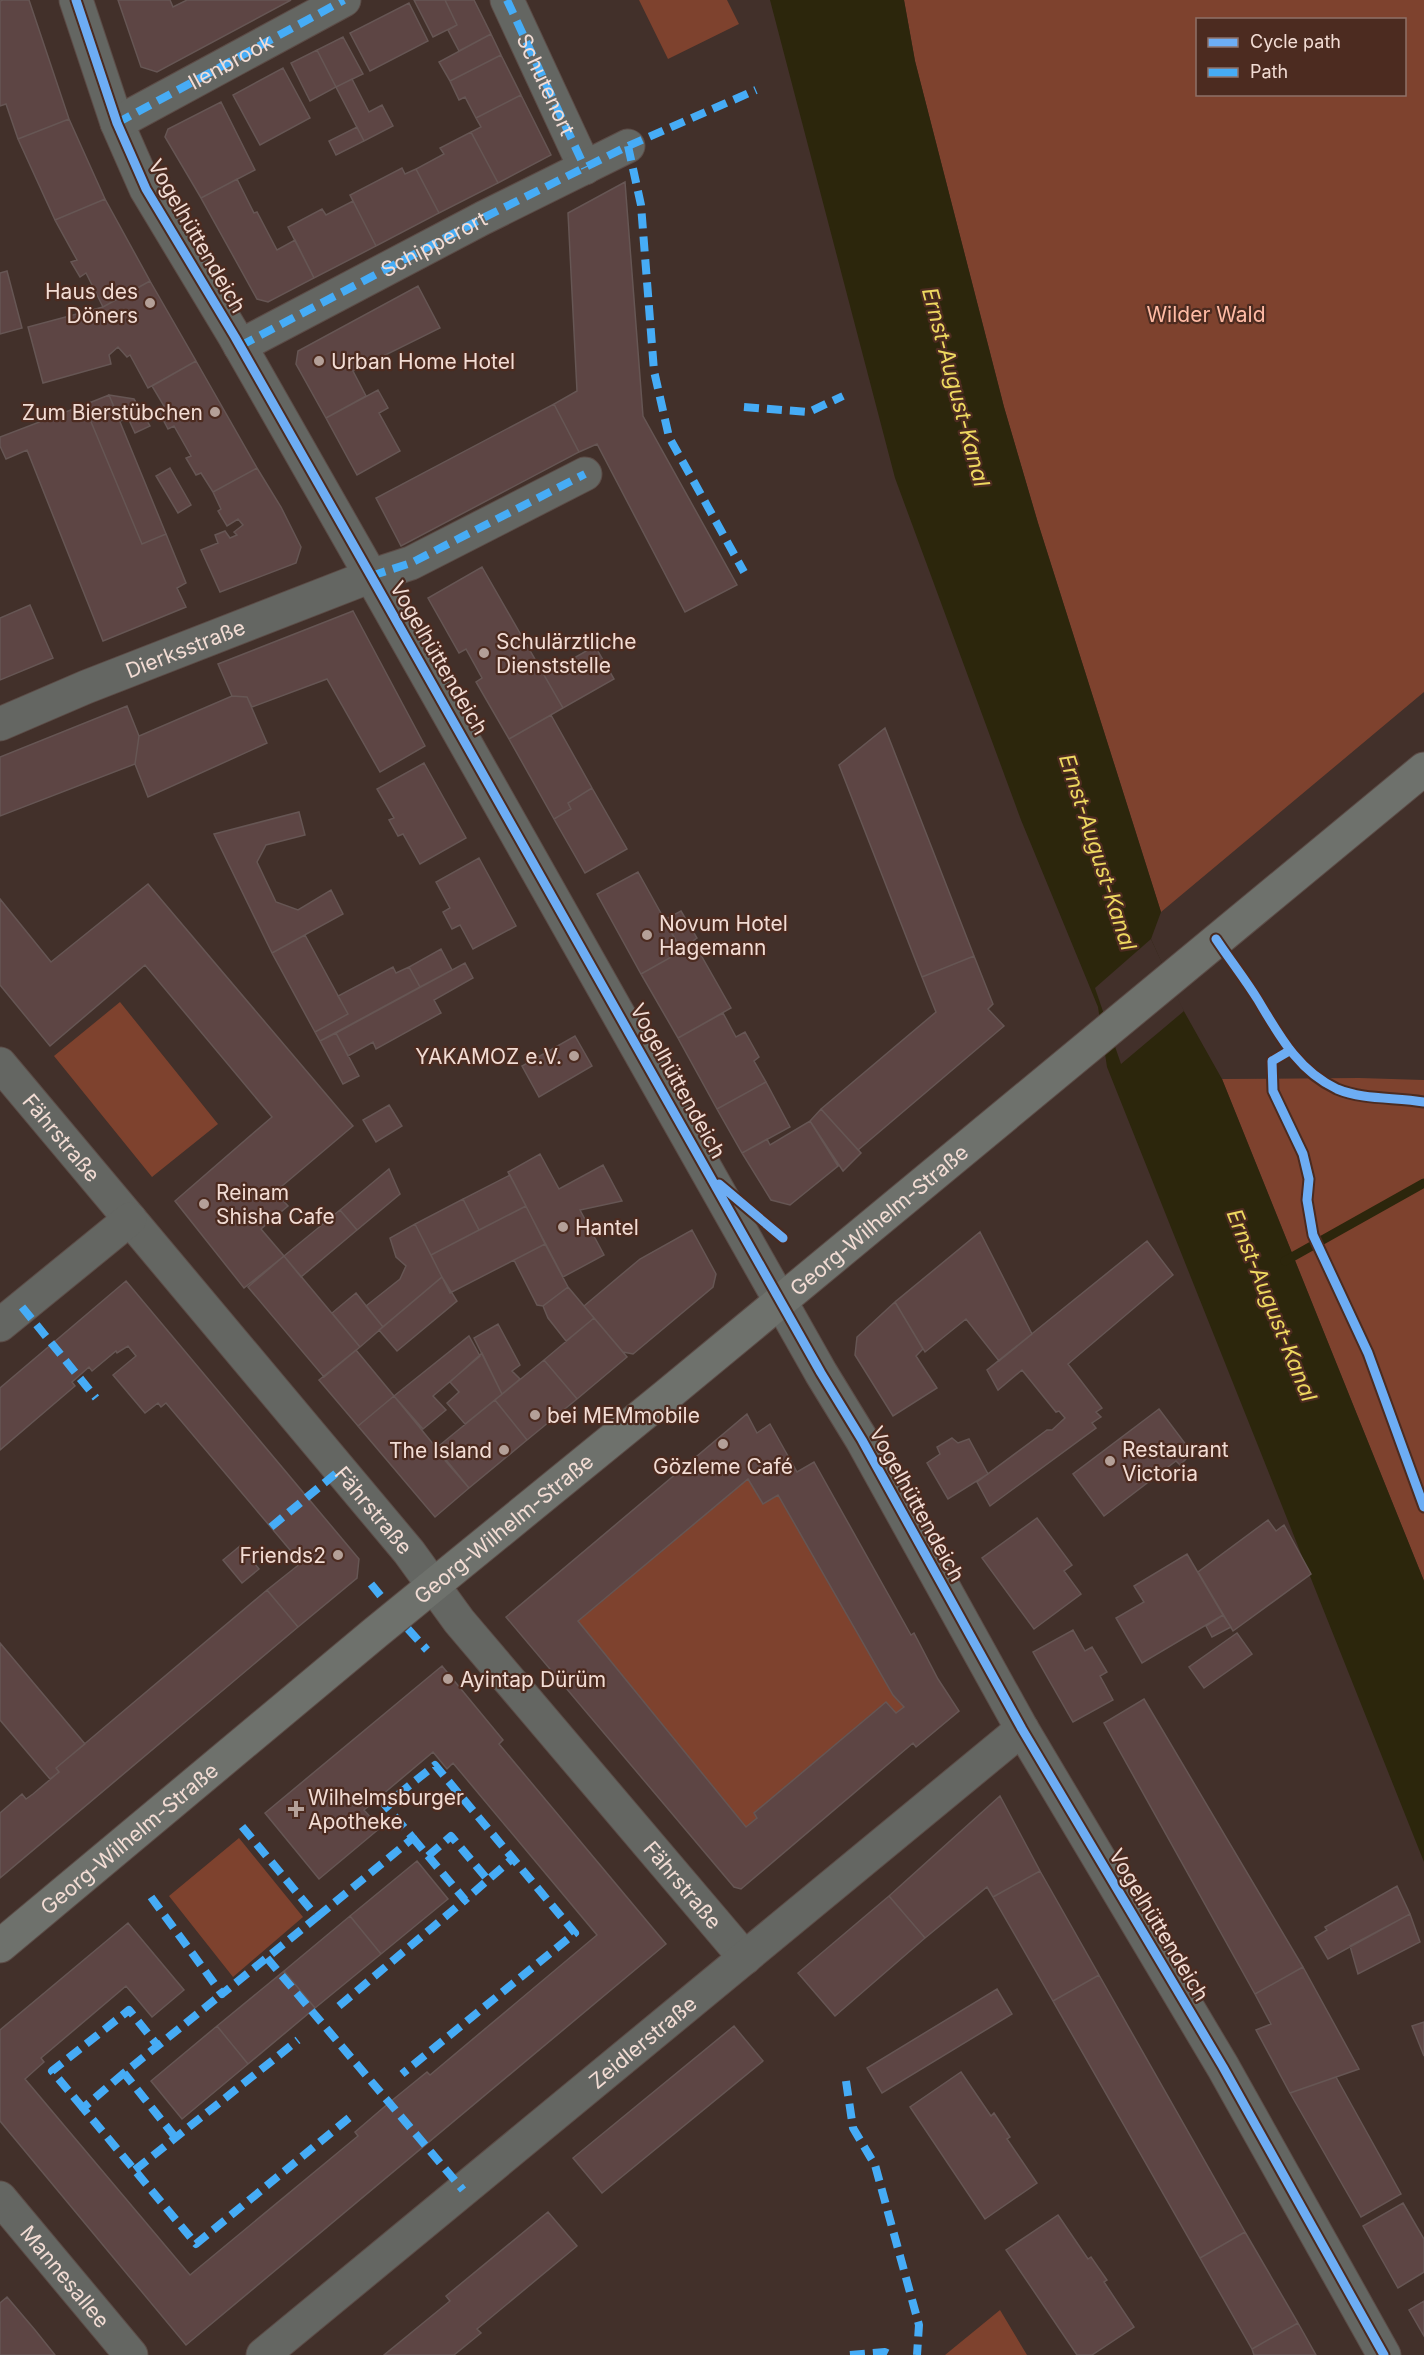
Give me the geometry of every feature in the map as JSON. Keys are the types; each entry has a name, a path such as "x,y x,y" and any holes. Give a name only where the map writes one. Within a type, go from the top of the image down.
{"street":[{"name":"Vogelhüttendeich","path":"76,0 117,123 146,189 240,346 780,1300 862,1440 1022,1729 1223,2067 1384,2355"},
{"name":"Ilenbrook","path":"117,123 344,0"},
{"name":"Schutenort","path":"507,0 585,168"},
{"name":"Schipperort","path":"240,346 483,218 628,146"},
{"name":"Dierksstraße","path":"0,724 371,576 411,563 585,474"},
{"name":"Georg-Wilhelm-Straße","path":"0,1946 1424,769"},
{"name":"Fährstraße","path":"0,1064 409,1552 459,1621 745,1958"},
{"path":"0,1325 130,1219"},
{"name":"Zeidlerstraße","path":"262,2355 1022,1729"},
{"name":"Mannesallee","path":"0,2198 131,2355"}],"green space":[{"path":"639,0 727,0 739,24 668,59"},
{"name":"Wilder Wald","path":"904,0 1424,0 1424,692 1161,912 1038,523 1004,407 915,61"},
{"path":"120,1002 218,1124 152,1177 54,1056"},
{"path":"1222,1079 1424,1080 1424,1581"},
{"path":"748,1479 763,1504 778,1495 893,1694 904,1707 896,1713 886,1702 754,1813 757,1818 746,1827 578,1621"},
{"path":"239,1838 303,1917 233,1977 169,1896"},
{"path":"1000,2310 1027,2355 945,2355"}],"water":[{"name":"Ernst-August-Kanal","path":"770,0 904,0 915,61 1004,407 1038,523 1161,912 1151,939 1181,1006 1222,1079 1424,1581 1424,1862 1107,1067 1098,1007 1021,820 895,478"}],"pier":[{"path":"1151,939 1184,1011 1121,1064 1095,988"}],"building":[{"path":"29,0 69,119 18,139 6,104 0,106 0,1"},
{"path":"118,0 170,0 173,7 187,0 291,0 157,72 141,67"},
{"path":"414,0 445,0 457,25 433,37"},
{"path":"445,0 474,0 491,34 459,51 448,30 457,25"},
{"path":"409,3 428,41 370,71 350,33"},
{"path":"491,34 501,55 450,81 439,62"},
{"path":"343,37 363,74 336,87 317,50"},
{"path":"317,50 336,87 310,101 291,63"},
{"path":"501,55 521,95 476,118 465,97 459,100 450,81"},
{"path":"283,68 310,118 260,145 233,95"},
{"path":"352,79 369,112 382,105 393,126 364,141 336,87"},
{"path":"521,95 551,155 498,183 471,132 481,127 476,118"},
{"path":"221,102 255,170 201,198 165,137 168,129"},
{"path":"69,119 105,199 55,220 18,139"},
{"path":"357,127 364,141 336,155 329,141"},
{"path":"471,132 498,183 439,213 416,169 444,154 440,148"},
{"path":"402,168 405,174 416,169 439,213 376,246 350,195"},
{"path":"237,179 254,213 257,212 277,250 295,240 314,278 268,302 257,299 201,198"},
{"path":"625,182 643,416 737,585 685,612 597,444 579,452 554,404 577,391 568,213"},
{"path":"105,199 150,281 103,307 86,273 80,277 71,262 77,260 55,220"},
{"path":"353,201 376,246 314,278 288,227 322,209 326,215"},
{"path":"7,271 22,328 0,334 0,273"},
{"path":"150,281 196,361 148,388 130,355 127,357 118,347 109,355 111,364 43,383 28,327 103,307"},
{"path":"418,286 440,328 353,371 366,396 326,418 296,364 298,351"},
{"path":"196,361 257,468 213,492 201,473 196,475 186,458 191,456 174,426 168,429 158,410 164,406 152,386"},
{"path":"378,390 388,408 379,413 400,451 357,475 326,418"},
{"path":"109,395 166,534 142,544 84,405"},
{"path":"109,395 134,399 150,426 135,433 128,418 120,421"},
{"path":"554,404 579,452 401,546 376,498"},
{"path":"84,405 142,544 166,534 186,583 177,588 186,607 103,641 27,450 6,459 0,446 0,437"},
{"path":"170,468 191,505 178,513 156,476"},
{"path":"257,468 281,507 301,547 296,563 220,592 201,550 218,543 215,535 225,531 230,538 237,535 234,532 243,525 238,519 227,526 218,511 221,509 213,492"},
{"path":"482,567 563,708 509,739 476,682 482,678 466,649 459,653 428,598"},
{"path":"30,605 53,658 0,680 0,618"},
{"path":"353,611 425,746 380,772 327,679 252,707 247,697 232,696 218,664"},
{"path":"595,646 614,679 563,708 544,675"},
{"path":"232,696 247,697 267,743 148,797 135,764 139,736"},
{"path":"127,706 139,736 135,764 0,816 0,757"},
{"path":"551,715 592,788 568,803 571,809 554,819 509,739"},
{"path":"885,728 974,956 922,977 839,765"},
{"path":"424,763 466,838 420,864 403,834 398,836 389,820 394,818 377,789"},
{"path":"592,788 627,849 585,873 554,819 571,809 568,803"},
{"path":"299,812 305,835 266,845 257,862 276,902 298,910 331,890 343,914 272,953 214,834"},
{"path":"479,858 516,926 473,949 460,925 452,929 443,912 450,908 436,882"},
{"name":"Novum Hotel Hagemann","path":"638,872 682,951 641,974 597,894"},
{"path":"148,884 353,1126 275,1192 288,1206 261,1229 284,1256 244,1288 175,1201 272,1117 145,965 50,1046 0,985 0,899 51,962"},
{"path":"681,911 697,938 693,941 731,1008 678,1038 641,974 682,951 664,920"},
{"path":"305,935 348,1014 315,1032 272,953"},
{"path":"441,949 452,970 420,987 409,967"},
{"path":"974,956 993,1004 988,1009 1004,1026 858,1150 821,1109 936,1012 922,977"},
{"path":"465,963 473,978 434,1000 441,1013 376,1049 373,1042 348,1056 336,1033"},
{"path":"393,967 396,973 409,967 420,987 320,1041 315,1032 348,1014 338,996"},
{"path":"723,1013 736,1037 745,1032 759,1057 754,1061 766,1082 717,1109 678,1038"},
{"path":"336,1033 359,1076 343,1084 320,1041"},
{"path":"575,1036 592,1066 539,1097 522,1066"},
{"path":"766,1082 790,1127 742,1153 717,1109"},
{"path":"389,1105 402,1126 376,1142 363,1120"},
{"path":"821,1109 861,1153 843,1171 810,1121"},
{"path":"810,1121 838,1166 790,1205 771,1200 742,1153 767,1139 770,1145"},
{"name":"Hantel","path":"540,1154 559,1189 603,1165 622,1201 580,1210 604,1255 563,1277 508,1172"},
{"path":"389,1169 400,1194 357,1230 340,1210"},
{"path":"510,1175 526,1206 479,1230 463,1199"},
{"path":"463,1199 479,1230 431,1255 415,1224"},
{"path":"526,1206 545,1244 450,1293 431,1255"},
{"path":"340,1210 357,1230 301,1277 284,1256"},
{"path":"415,1224 442,1277 383,1327 366,1306 400,1279 406,1266 396,1257 390,1238"},
{"path":"692,1230 716,1274 713,1287 633,1354 623,1352 584,1306 640,1259"},
{"path":"980,1232 1032,1334 999,1361 966,1319 925,1352 895,1302"},
{"path":"1147,1241 1173,1275 1068,1364 1102,1408 1096,1412 1101,1417 1092,1423 1096,1428 990,1506 977,1482 1047,1430 1052,1430 1065,1418 1059,1411 1056,1412 1022,1370 998,1390 987,1370"},
{"path":"545,1244 568,1287 543,1306 537,1305 514,1260"},
{"path":"284,1256 360,1347 324,1377 248,1287"},
{"path":"442,1277 457,1301 397,1351 379,1330"},
{"path":"126,1281 359,1559 357,1578 298,1627 267,1590 301,1563 166,1403 161,1407 158,1403 145,1413 113,1375 136,1356 128,1346 117,1353 116,1351 92,1371 89,1367 72,1382 75,1386 0,1450 0,1388"},
{"path":"568,1287 594,1318 566,1341 548,1318 543,1306"},
{"path":"356,1293 383,1327 360,1347 332,1313"},
{"path":"895,1302 923,1349 916,1356 937,1388 893,1416 855,1355 857,1337"},
{"path":"594,1318 627,1357 577,1399 544,1360"},
{"path":"498,1324 520,1365 512,1371 520,1379 502,1394 474,1338"},
{"path":"469,1336 480,1356 433,1396 446,1410 423,1429 394,1396"},
{"path":"356,1350 394,1396 358,1426 319,1380"},
{"path":"482,1353 502,1394 465,1424 447,1403 459,1392 450,1382"},
{"path":"544,1360 577,1399 527,1440 495,1400"},
{"path":"394,1396 469,1488 435,1517 358,1426"},
{"path":"495,1400 527,1440 469,1488 435,1449"},
{"path":"1159,1409 1190,1450 1187,1458 1180,1465 1176,1461 1104,1516 1073,1474"},
{"path":"747,1414 757,1433 770,1424 797,1472 814,1462 911,1635 914,1633 938,1679 959,1711 916,1747 913,1743 741,1889 734,1887 506,1617","holes":["748,1479 763,1504 778,1495 893,1695 904,1707 896,1713 886,1702 754,1813 757,1818 746,1827 578,1621"]},
{"path":"952,1438 958,1443 969,1439 988,1474 948,1499 927,1463 940,1454 937,1447"},
{"path":"1037,1518 1072,1565 1064,1571 1081,1594 1034,1629 982,1558"},
{"path":"1268,1520 1276,1531 1284,1525 1311,1574 1233,1631 1198,1572"},
{"path":"240,1546 259,1569 242,1583 223,1560"},
{"path":"1187,1554 1223,1615 1142,1663 1116,1618 1144,1602 1134,1586"},
{"path":"267,1590 298,1627 0,1878 0,1813 22,1794 26,1799 33,1794 59,1772 56,1768"},
{"path":"1223,1615 1231,1627 1212,1637 1206,1626"},
{"path":"1073,1630 1085,1651 1092,1647 1107,1672 1100,1676 1113,1700 1073,1722 1033,1652"},
{"path":"1237,1633 1252,1654 1204,1688 1189,1667"},
{"path":"0,1643 85,1744 56,1768 59,1772 50,1779 0,1720"},
{"path":"442,1666 503,1740 499,1744 666,1944 186,2345 0,2121 0,2030 128,1923 184,1990 152,2017 126,1986 41,2058 44,2062 25,2079 190,2275 358,2136 355,2132 390,2102 427,2072 430,2075 597,1935 453,1763 447,1769 433,1752 364,1810 380,1828 319,1879 265,1813"},
{"path":"1144,1699 1303,1967 1255,1994 1104,1723"},
{"path":"1000,1796 1040,1871 993,1897 987,1887 925,1938 889,1896"},
{"path":"417,1861 448,1899 381,1954 350,1916"},
{"path":"1040,1871 1099,1975 1053,2001 993,1897"},
{"path":"1397,1886 1410,1914 1328,1959 1315,1937 1327,1930 1325,1927"},
{"path":"889,1896 925,1938 835,2016 798,1973"},
{"path":"1410,1914 1420,1942 1358,1974 1350,1946"},
{"path":"350,1916 381,1954 315,2008 284,1971"},
{"path":"1303,1967 1359,2069 1290,2093 1256,2030 1271,2024 1255,1994"},
{"path":"284,1971 315,2008 248,2064 217,2026"},
{"path":"1099,1975 1245,2232 1200,2258 1053,2001"},
{"path":"997,1989 1012,2014 882,2093 867,2068"},
{"path":"1424,2022 1424,2056 1412,2026"},
{"path":"217,2026 248,2064 182,2119 151,2081"},
{"path":"734,2026 763,2061 602,2193 573,2158"},
{"path":"961,2072 991,2116 994,2113 1010,2137 1007,2139 1037,2183 985,2219 910,2107"},
{"path":"1336,2077 1401,2194 1361,2217 1290,2093"},
{"path":"1403,2203 1424,2239 1424,2272 1398,2288 1363,2226"},
{"path":"548,2212 577,2246 477,2329 481,2333 454,2355 384,2355 450,2301 446,2296"},
{"path":"1058,2215 1088,2259 1091,2257 1107,2280 1104,2282 1134,2327 1092,2355 1077,2355 1006,2250"},
{"path":"1245,2232 1298,2323 1252,2349 1200,2258"},
{"path":"7,2297 55,2355 0,2355 0,2303"},
{"path":"1424,2301 1424,2336 1409,2310"},
{"path":"1298,2323 1316,2355 1254,2355 1252,2349"}],"waterway":[{"path":"1285,1261 1424,1183"}],"marked path":[{"path":"117,123 344,0"},
{"path":"507,0 585,168"},
{"path":"240,346 483,218 628,146 756,90"},
{"path":"628,146 641,205 654,371 669,437 744,572"},
{"path":"744,407 809,412 843,396"},
{"path":"371,576 411,563 585,474"},
{"path":"22,1307 96,1398"},
{"path":"271,1527 340,1470"},
{"path":"371,1584 384,1600"},
{"path":"408,1629 427,1650"},
{"path":"317,1917 413,1838 385,1805 435,1765 575,1933 402,2074"},
{"path":"151,1897 222,1994 317,1917 240,1824"},
{"path":"428,1856 451,1836 488,1880"},
{"path":"413,1838 465,1900 513,1858"},
{"path":"339,2006 465,1900"},
{"path":"267,1958 463,2190"},
{"path":"175,2137 124,2073 222,1994"},
{"path":"83,2108 52,2071 129,2010 158,2046"},
{"path":"135,2170 298,2040"},
{"path":"124,2073 83,2108 196,2244 355,2113"},
{"path":"846,2081 853,2128 875,2165 919,2325 917,2355"},
{"path":"850,2355 885,2352 891,2355"}],"cycle path":[{"path":"76,0 117,123 146,189 235,337 821,1373 862,1440 1022,1729 1223,2067 1384,2355"},
{"path":"1216,939 1282,1039 1311,1072 1347,1093 1424,1102"},
{"path":"1289,1051 1272,1061 1273,1091 1303,1154 1309,1179 1307,1200 1313,1235 1368,1353 1424,1507"},
{"path":"719,1184 783,1238"}],"place":[{"name":"Haus des Döners","path":"150,303"},
{"name":"Urban Home Hotel","path":"319,361"},
{"name":"Zum Bierstübchen","path":"215,412"},
{"name":"Schulärztliche Dienststelle","path":"484,653"},
{"name":"Novum Hotel Hagemann","path":"647,935"},
{"name":"YAKAMOZ e.V.","path":"574,1056"},
{"name":"Reinam Shisha Cafe","path":"204,1204"},
{"name":"Hantel","path":"563,1227"},
{"name":"bei MEMmobile","path":"535,1415"},
{"name":"Gözleme Café","path":"723,1444"},
{"name":"The Island","path":"504,1450"},
{"name":"Restaurant Victoria","path":"1110,1461"},
{"name":"Friends2","path":"338,1555"},
{"name":"Ayintap Dürüm","path":"448,1679"},
{"name":"Wilhelmsburger Apotheke","path":"296,1809"}]}
